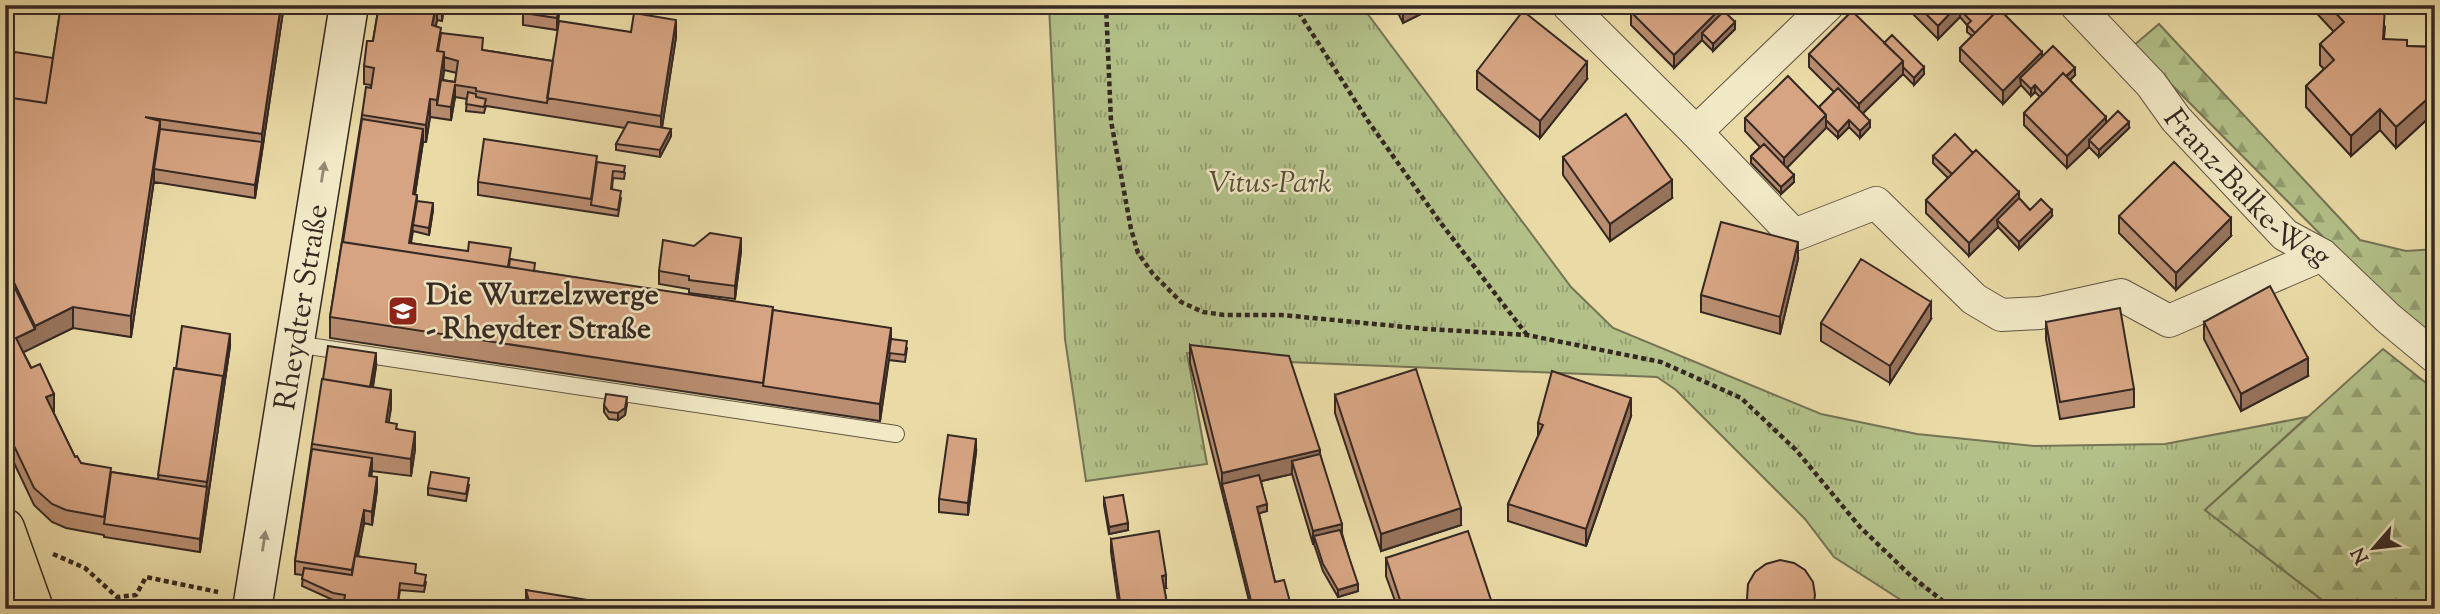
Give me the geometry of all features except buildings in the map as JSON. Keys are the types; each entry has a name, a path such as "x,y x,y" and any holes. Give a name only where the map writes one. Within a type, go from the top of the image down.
{"main road":[{"name":"Rheydter Straße","path":"253,604 349,5"},
{"path":"8,533 34,609"}],"street":[{"path":"1568,5 1696,132 1794,235 1876,203 1974,299 2001,315 2040,313 2121,295 2169,321 2322,255"},
{"path":"1696,132 1828,5"},
{"name":"Franz-Balke-Weg","path":"2076,5 2151,84 2176,119 2285,235 2322,255 2388,318 2435,357"}],"lane":[{"path":"295,344 896,434"}],"path":[{"path":"1106,5 1111,121 1131,229 1138,253 1153,274 1181,302 1203,312 1224,315 1282,315 1426,329 1527,335 1661,362 1741,398 1796,450 1860,527 1911,576 1953,609"},
{"path":"1294,5 1367,121 1527,335"},
{"path":"8,533 85,568 117,597 136,595 146,578 253,604"}],"green space":[{"name":"Vitus-Park","path":"1049,5 1361,5 1571,287 1613,328 1821,414 1917,434 2034,446 2165,444 2307,417 2205,510 2334,609 1915,609 1834,557 1805,519 1676,390 1657,377 1287,362 1187,353 1207,464 1086,481 1065,339"},
{"path":"2159,24 2360,240 2406,251 2435,249 2435,343 2349,263 2133,46"},
{"path":"2383,349 2435,390 2435,609 2334,609 2205,510"}],"place":[{"name":"Die Wurzelzwerge - Rheydter Straße","path":"403,311"}]}
